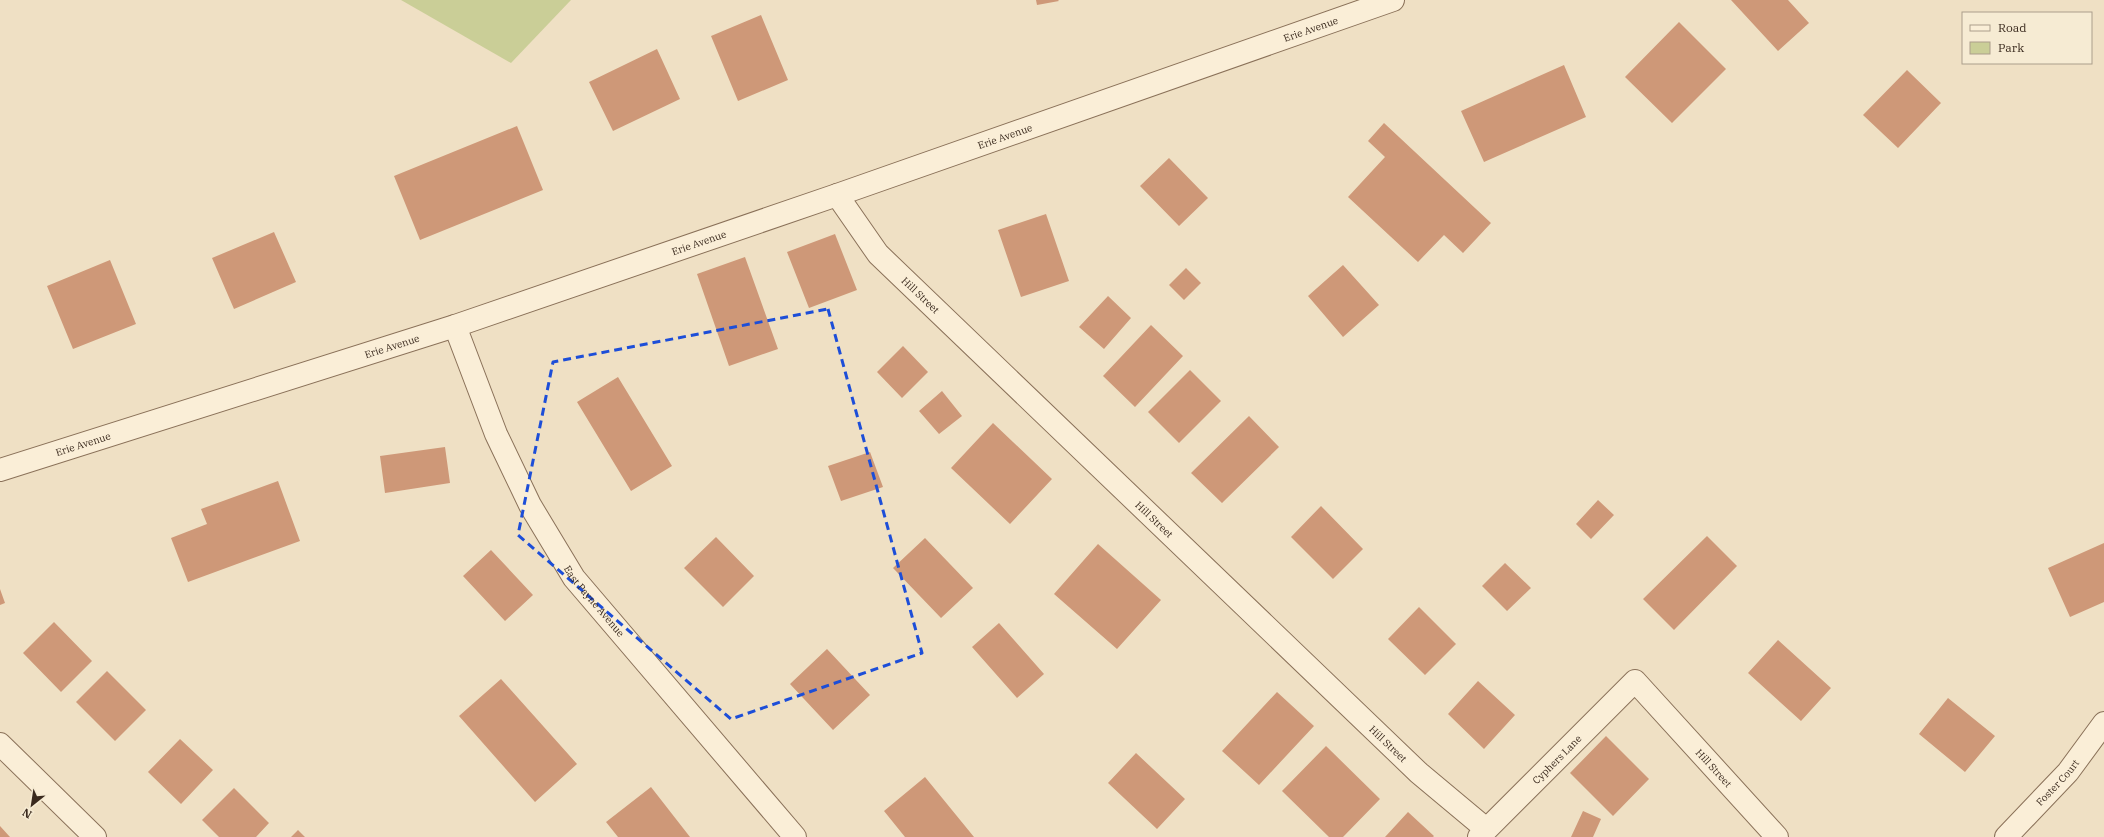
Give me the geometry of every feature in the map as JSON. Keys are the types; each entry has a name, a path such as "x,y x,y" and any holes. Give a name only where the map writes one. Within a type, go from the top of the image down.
{"street":[{"name":"Erie Avenue","path":"0,470 455,326 837,196 1393,0"},
{"name":"Hill Street","path":"837,196 878,254 1482,833"},
{"name":"East Payne Avenue","path":"455,326 482,399 516,477 530,505 574,578 795,837"},
{"name":"Hill Street","path":"1635,681 1777,837"},
{"name":"Cyphers Lane","path":"1482,833 1635,681"},
{"name":"Foster Court","path":"2006,837 2068,772 2104,723"},
{"path":"0,744 95,837"}],"highlighted area":[{"path":"828,309 922,653 731,719 518,535 553,362"}],"green space":[{"path":"401,0 571,0 511,63"}],"building":[{"path":"1036,0 1058,0 1059,1 1037,5"},
{"path":"1731,0 1788,0 1809,23 1778,51"},
{"path":"761,15 788,80 738,101 711,36"},
{"path":"1679,22 1726,69 1672,123 1625,77"},
{"path":"657,49 680,99 613,131 589,82"},
{"path":"1564,65 1586,117 1484,162 1461,111"},
{"path":"1907,70 1941,103 1898,148 1863,115"},
{"path":"1384,123 1491,223 1463,253 1444,235 1418,262 1348,197 1385,157 1368,141"},
{"path":"517,126 543,190 420,240 394,176"},
{"path":"1169,158 1208,198 1179,226 1140,186"},
{"path":"1046,214 1069,281 1021,297 998,230"},
{"path":"274,232 296,282 234,309 212,258"},
{"path":"835,234 857,290 809,308 787,252"},
{"path":"745,257 778,349 729,366 697,274"},
{"path":"110,260 136,324 73,349 47,286"},
{"path":"1343,265 1379,305 1343,337 1308,296"},
{"path":"1186,268 1201,283 1184,300 1169,285"},
{"path":"1108,296 1131,318 1104,349 1079,327"},
{"path":"1151,325 1183,356 1135,407 1103,376"},
{"path":"903,346 928,372 902,398 877,372"},
{"path":"1190,370 1221,401 1179,443 1148,412"},
{"path":"618,377 672,466 631,491 577,402"},
{"path":"942,391 962,416 939,434 919,411"},
{"path":"1249,416 1279,447 1222,503 1191,473"},
{"path":"993,423 1052,479 1010,524 951,468"},
{"path":"445,447 450,483 385,493 380,456"},
{"path":"870,452 883,487 841,501 828,466"},
{"path":"278,481 300,541 188,582 171,538 207,524 201,509"},
{"path":"1598,500 1614,515 1591,539 1576,524"},
{"path":"1321,506 1363,549 1333,579 1291,537"},
{"path":"1707,536 1737,566 1674,630 1643,599"},
{"path":"716,537 754,576 723,607 684,568"},
{"path":"925,538 973,588 941,618 893,568"},
{"path":"2104,543 2104,602 2070,617 2048,568"},
{"path":"1098,544 1161,600 1117,649 1054,594"},
{"path":"491,550 533,595 505,621 463,576"},
{"path":"1505,563 1531,588 1507,611 1482,586"},
{"path":"0,589 5,603 0,605"},
{"path":"1419,607 1456,644 1425,675 1388,639"},
{"path":"54,622 92,661 61,692 23,653"},
{"path":"999,623 1044,674 1017,698 972,647"},
{"path":"1778,640 1831,688 1801,721 1748,673"},
{"path":"827,649 870,695 833,730 790,684"},
{"path":"107,671 146,710 115,741 76,702"},
{"path":"501,679 577,764 535,802 459,716"},
{"path":"1478,681 1515,715 1484,749 1448,714"},
{"path":"1277,692 1314,726 1259,785 1222,751"},
{"path":"1948,698 1995,736 1965,772 1919,734"},
{"path":"1606,736 1649,779 1613,816 1570,773"},
{"path":"180,739 213,770 181,804 148,772"},
{"path":"1326,746 1380,799 1343,837 1329,837 1282,791"},
{"path":"1136,753 1185,799 1157,829 1108,783"},
{"path":"925,777 974,837 905,837 884,811"},
{"path":"651,787 690,837 618,837 606,822"},
{"path":"234,788 269,823 256,837 219,837 202,820"},
{"path":"1583,811 1601,819 1593,837 1571,837"},
{"path":"1408,812 1434,836 1385,837"},
{"path":"0,826 10,837 0,837"},
{"path":"298,830 305,837 291,837"}]}
